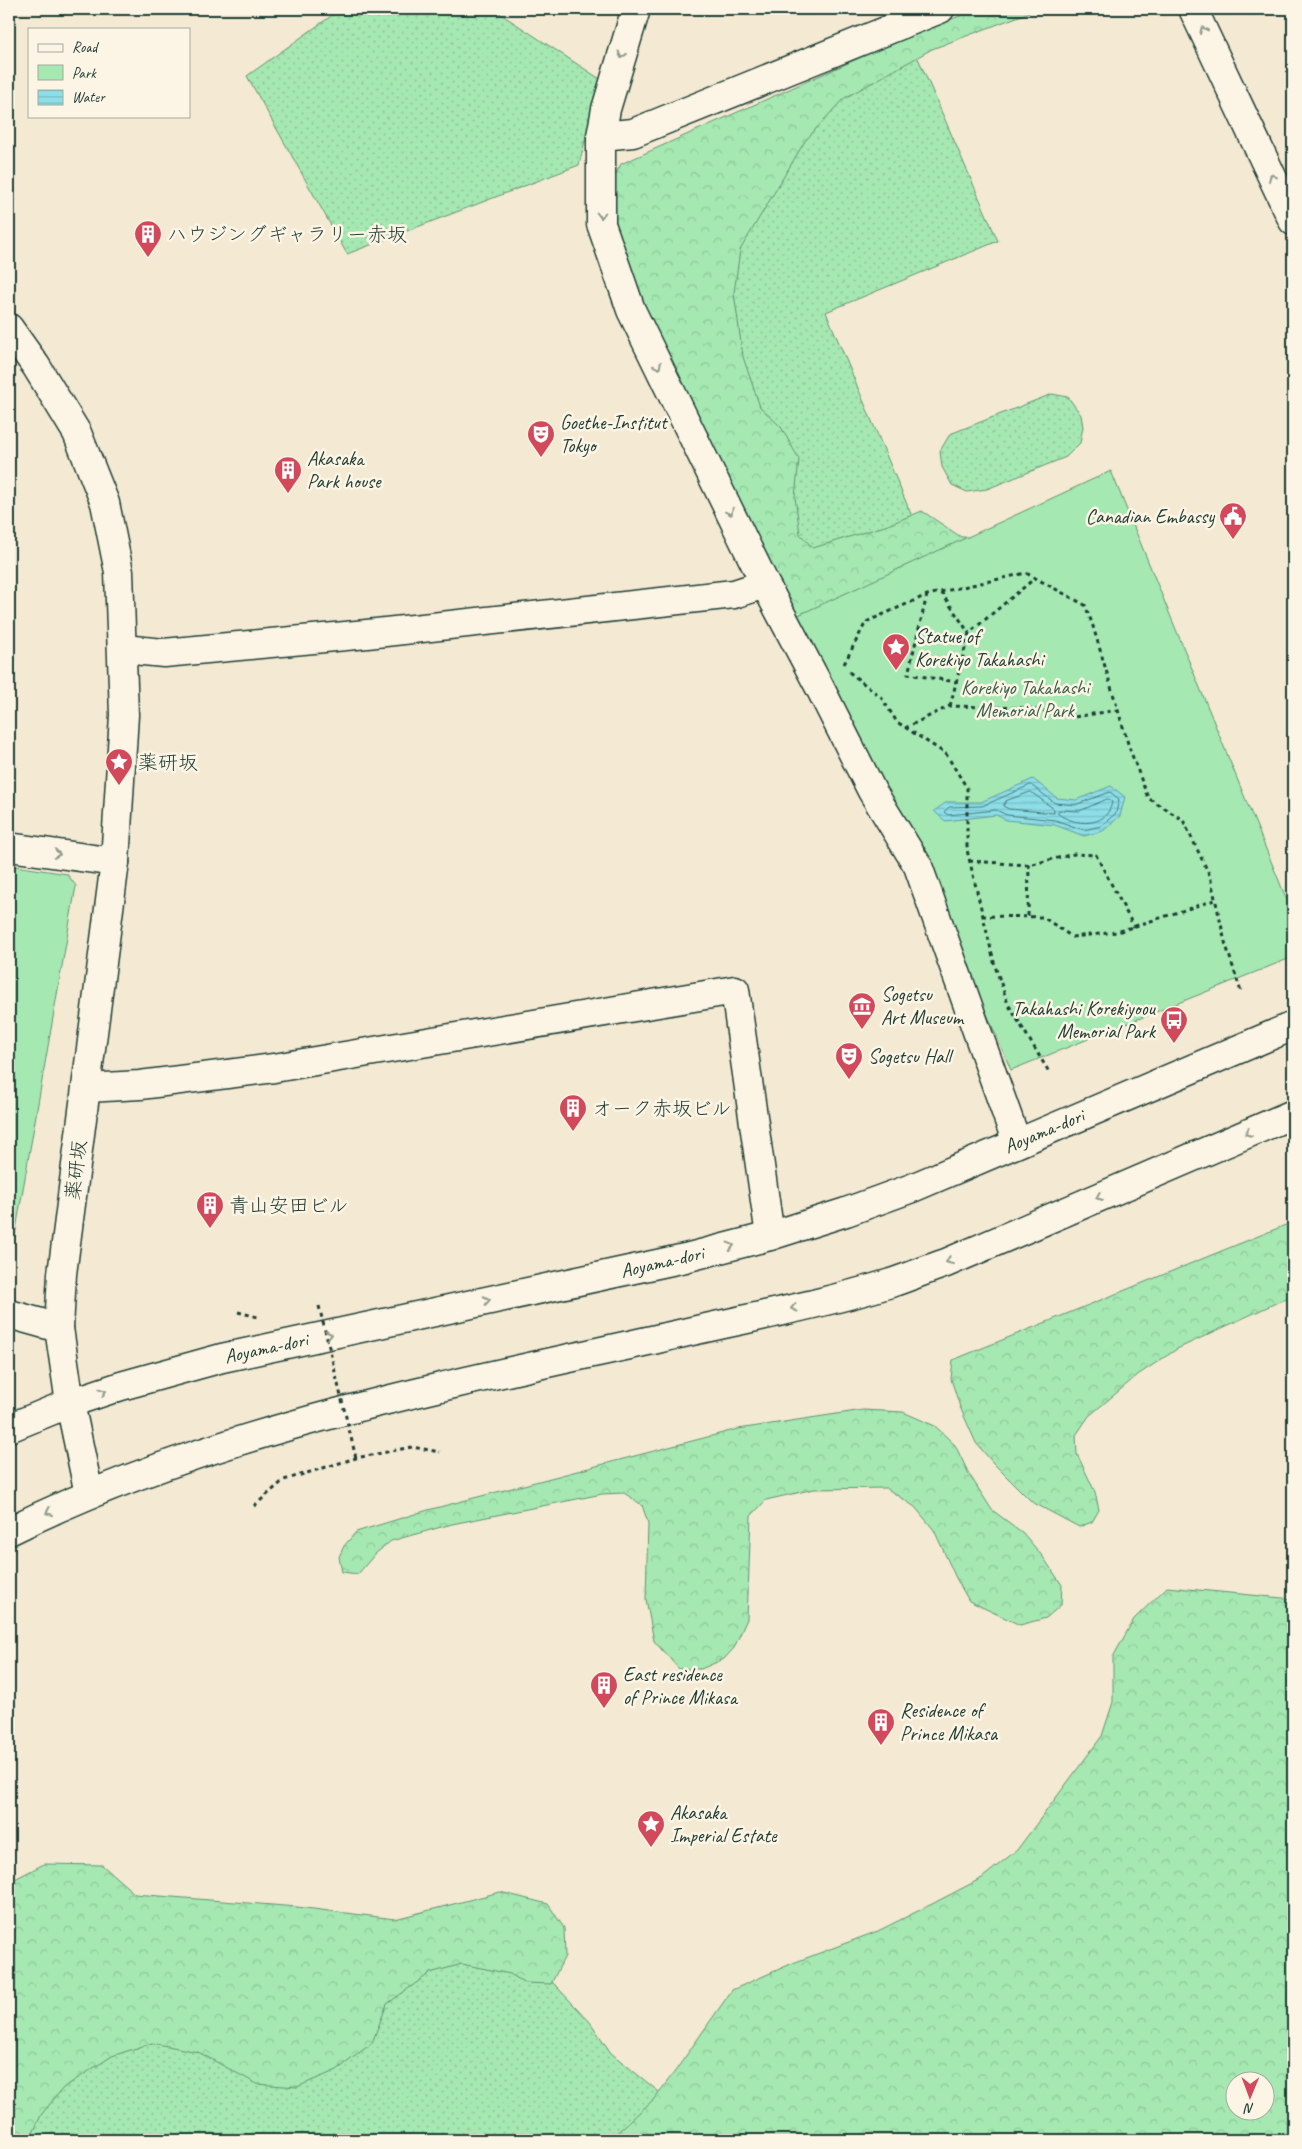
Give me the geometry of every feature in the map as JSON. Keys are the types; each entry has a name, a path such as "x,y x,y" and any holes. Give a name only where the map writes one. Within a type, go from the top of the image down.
{"main road":[{"path":"636,9 606,109 601,136 601,224 631,310 765,584 872,790 918,866 1017,1143"},
{"path":"601,136 633,133 940,9"},
{"path":"1193,9 1293,221"},
{"name":"薬研坂","path":"9,328 36,366 77,433 105,503 120,572 124,715 115,862 62,1274 61,1340 70,1403 89,1494"},
{"path":"123,649 164,653 367,634 734,594 765,584"},
{"path":"9,847 115,862"},
{"path":"86,1088 140,1085 274,1068 735,990 770,1236"},
{"name":"Aoyama-dori","path":"9,1428 70,1403 121,1386 222,1358 684,1258 770,1236 846,1212 912,1188 1293,1026"},
{"path":"9,1532 89,1494 148,1471 290,1426 432,1389 808,1304 890,1283 946,1262 1293,1114"},
{"path":"9,1314 61,1340"}],"path":[{"path":"1049,1072 1008,1004 995,966 967,850 966,788 946,754 897,722 881,698 842,668 866,622 927,595 1026,573 1085,605 1129,747 1148,798 1183,820 1210,876 1225,942 1241,992"},
{"path":"950,706 969,633 1035,578"},
{"path":"941,592 969,633"},
{"path":"927,595 908,674 956,682"},
{"path":"905,728 950,706 1027,708 1074,717 1118,710"},
{"path":"970,861 1029,865 1074,854 1096,856 1134,927"},
{"path":"1028,916 1029,865"},
{"path":"982,916 1043,917 1072,937 1117,932 1215,900"},
{"path":"319,1306 356,1458"},
{"path":"238,1312 263,1318"},
{"path":"254,1506 284,1480 356,1458 412,1447 440,1452"}],"green space":[{"path":"341,9 493,9 600,79 579,165 347,254 247,76"},
{"path":"980,9 1038,9 932,49 843,99 805,141 740,250 734,293 743,357 760,407 781,427 799,459 795,497 800,534 813,548 888,525 922,511 961,537 983,537 925,848 784,593 646,308 617,230 610,185 621,164 929,27"},
{"path":"914,49 998,241 826,312 919,533 812,581 755,428 720,241 798,113"},
{"path":"1052,394 1068,397 1081,415 1083,427 1080,443 1066,457 987,489 967,492 952,485 942,467 940,451 950,434"},
{"name":"Korekiyo Takahashi Memorial Park","path":"1111,471 1293,915 1293,957 1011,1070 961,954 863,754 792,618"},
{"path":"9,865 67,874 76,886 9,1262"},
{"path":"1293,1222 1293,1295 1177,1349 1139,1374 1089,1416 1076,1435 1077,1454 1095,1492 1099,1510 1092,1522 1079,1527 1032,1502 976,1443 960,1407 951,1379 953,1360"},
{"path":"863,1410 903,1412 935,1426 955,1445 969,1474 992,1510 1023,1533 1043,1557 1062,1585 1061,1605 1046,1618 1020,1625 969,1601 934,1530 915,1507 886,1488 814,1489 766,1500 751,1516 747,1619 734,1648 724,1659 701,1669 679,1669 654,1641 646,1599 648,1523 642,1505 624,1493 602,1494 452,1524 391,1541 375,1554 358,1574 342,1572 339,1557 344,1546 356,1532 428,1510 738,1429"},
{"path":"1167,1587 1293,1599 1293,2140 609,2140 654,2099 732,1990 793,1963 878,1931 982,1878 1017,1850 1102,1736 1113,1702 1113,1657 1134,1619"},
{"path":"44,1864 102,1865 135,1894 297,1907 395,1919 500,1892 548,1904 564,1928 565,1956 551,1984 525,1983 510,1974 462,1964 430,1973 387,2004 372,2043 337,2070 297,2087 257,2084 198,2052 152,2043 112,2056 63,2088 41,2115 30,2140 9,2140 9,1882"},
{"path":"406,1955 538,1967 590,2022 611,2053 659,2092 686,2140 9,2140 9,2088"}],"water":[{"path":"1033,779 1057,798 1076,800 1111,786 1125,797 1120,816 1103,831 1084,836 1055,825 1006,820 996,815 945,821 934,811 947,802 981,802"}],"place":[{"name":"ハウジングギャラリー赤坂","path":"148,258"},
{"name":"Goethe-Institut Tokyo","path":"541,458"},
{"name":"Akasaka Park house","path":"288,494"},
{"name":"Canadian Embassy","path":"1233,540"},
{"name":"Statue of Korekiyo Takahashi","path":"896,671"},
{"name":"薬研坂","path":"119,786"},
{"name":"Sogetsu Art Museum","path":"862,1030"},
{"name":"Takahashi Korekiyoou Memorial Park","path":"1174,1044"},
{"name":"Sogetsu Hall","path":"849,1080"},
{"name":"オーク赤坂ビル","path":"573,1132"},
{"name":"青山安田ビル","path":"210,1229"},
{"name":"East residence of Prince Mikasa","path":"604,1709"},
{"name":"Residence of Prince Mikasa","path":"881,1746"},
{"name":"Akasaka Imperial Estate","path":"651,1848"}]}
